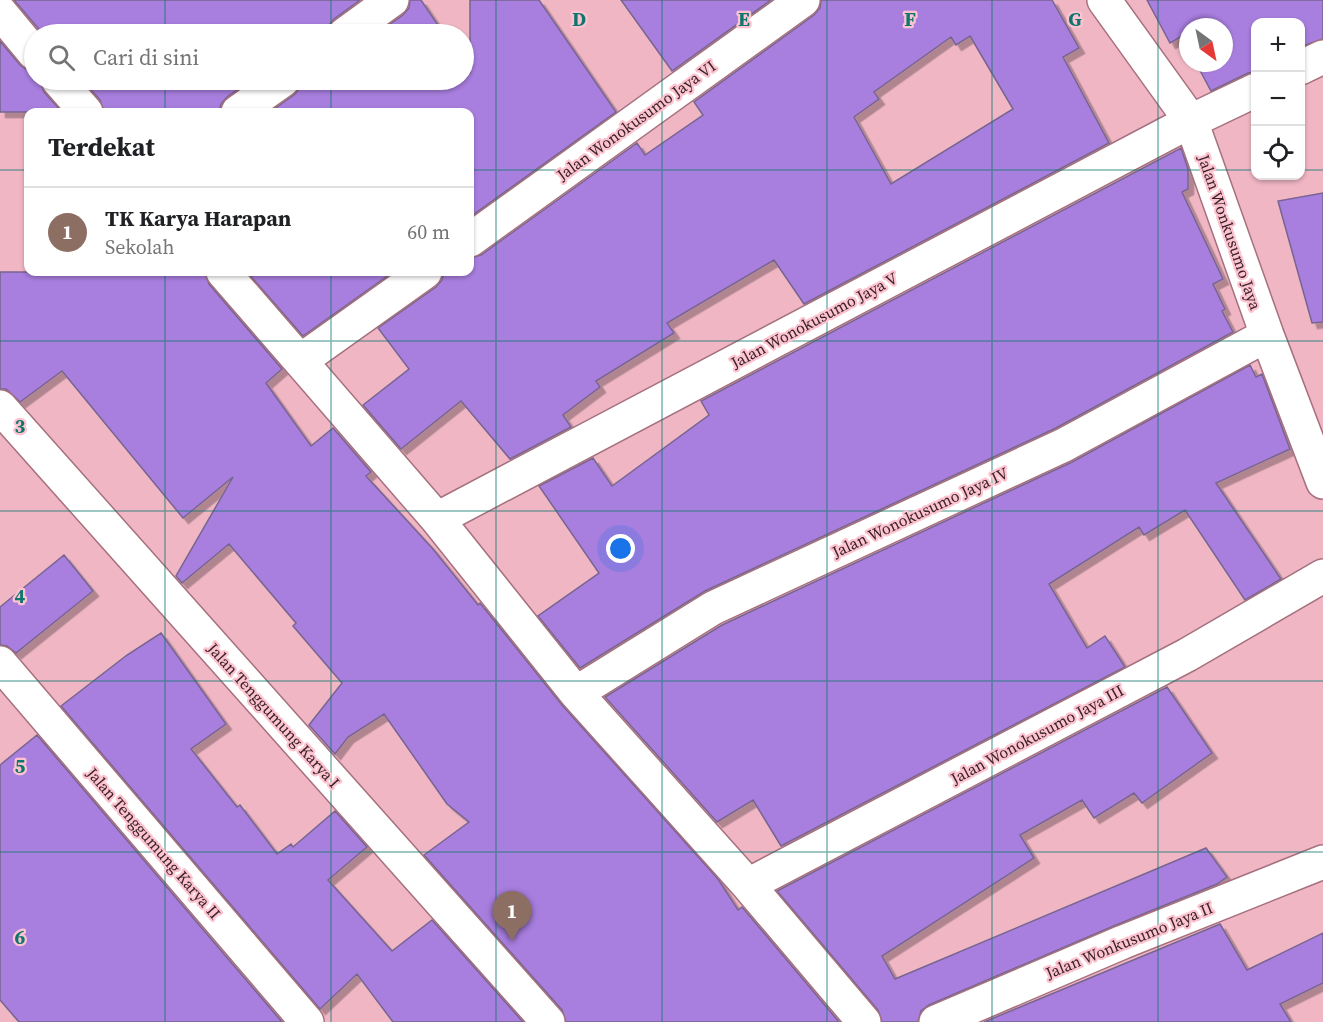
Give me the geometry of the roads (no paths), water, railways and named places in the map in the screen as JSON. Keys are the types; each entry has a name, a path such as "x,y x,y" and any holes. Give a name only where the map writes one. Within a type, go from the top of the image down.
{"street":[{"path":"359,24 392,0"},
{"name":"Jalan Wonokusumo Jaya VI","path":"474,237 803,0"},
{"name":"Jalan Wonkusumo Jaya","path":"1112,2 1191,121 1323,482"},
{"path":"0,12 24,40"},
{"path":"1305,66 1323,57"},
{"path":"67,90 82,108"},
{"path":"244,108 269,90"},
{"name":"Jalan Wonokusumo Jaya V","path":"437,519 1191,121 1251,92"},
{"path":"225,276 437,519 576,693 748,885 864,1022"},
{"path":"300,362 419,276"},
{"name":"Jalan Wonokusumo Jaya IV","path":"576,693 713,608 1064,445 1267,334"},
{"name":"Jalan Tenggumung Karya I","path":"0,407 548,1022"},
{"name":"Jalan Wonokusumo Jaya III","path":"748,885 1186,655 1323,576"},
{"name":"Jalan Tenggumung Karya II","path":"0,663 308,1022"},
{"name":"Jalan Wonkusumo Jaya II","path":"936,1022 1123,942 1323,862"}],"place":[{"name":"TK Karya Harapan","path":"512,941"}]}
